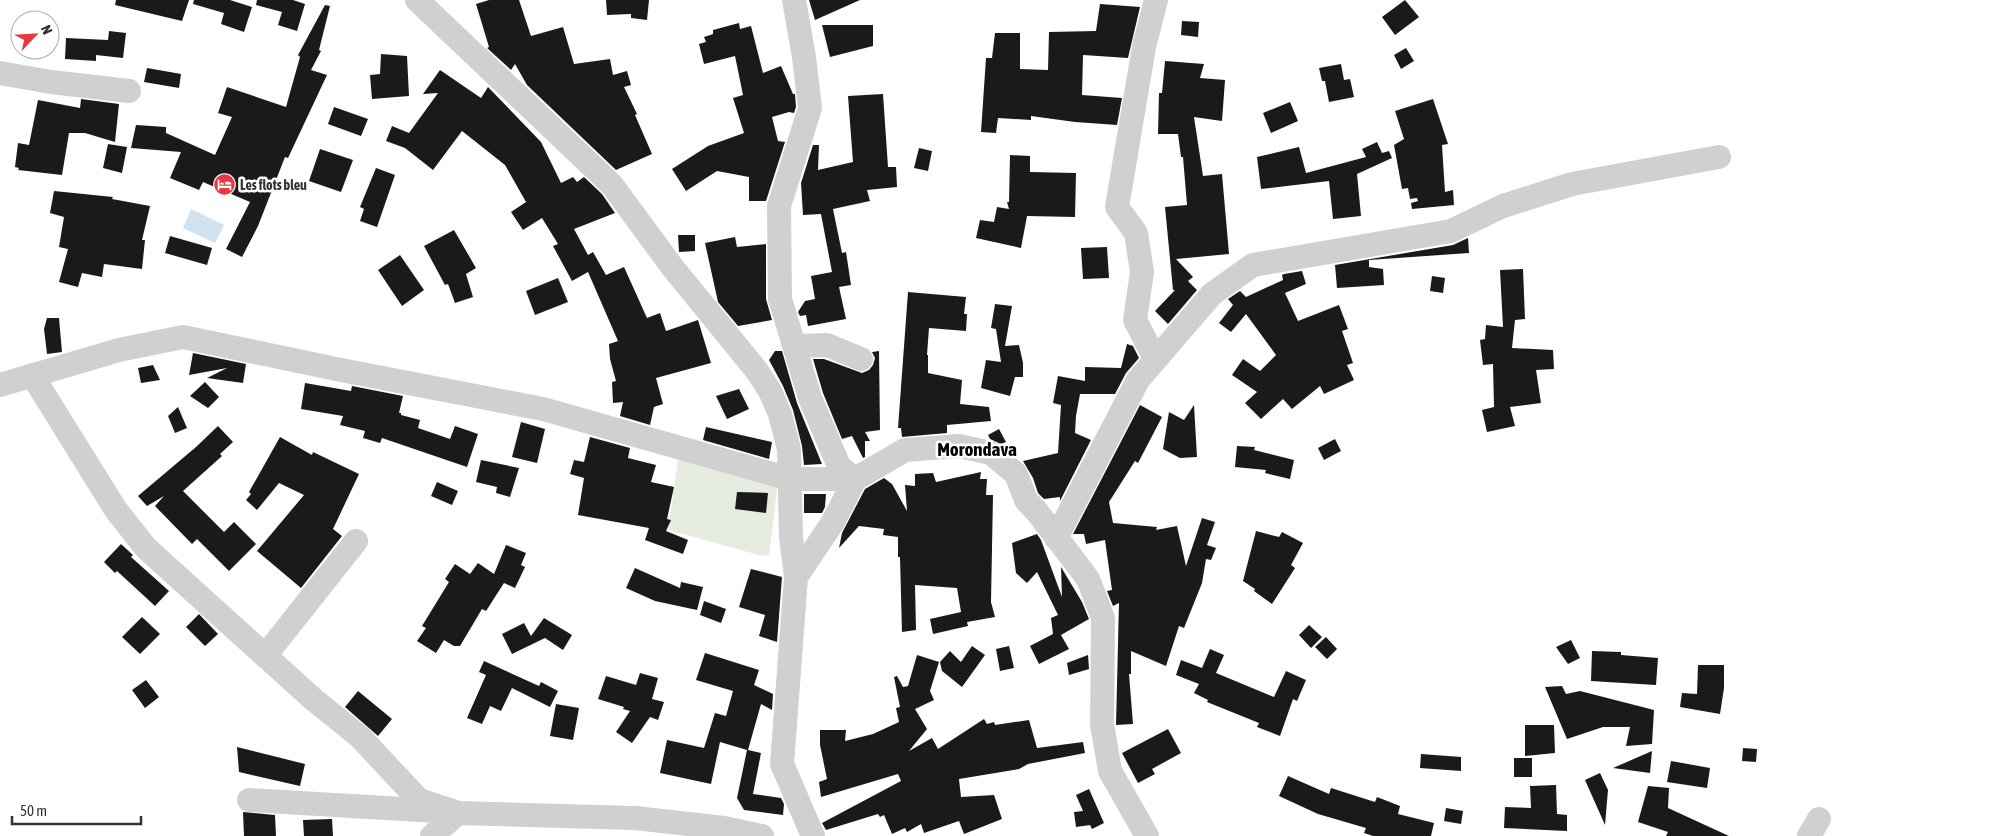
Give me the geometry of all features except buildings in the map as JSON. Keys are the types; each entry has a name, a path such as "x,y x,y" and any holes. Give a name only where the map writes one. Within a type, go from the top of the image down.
{"street":[{"path":"417,0 612,185 673,268 757,371 770,392 780,414 789,449 792,537 796,577 782,764 812,836"},
{"path":"794,0 804,57 810,108 779,206 780,298 810,398 839,466 855,479"},
{"path":"1155,360 1135,320 1142,272 1136,233 1117,206 1144,47 1156,0"},
{"path":"0,73 51,82 129,91"},
{"path":"1056,538 1138,380 1212,294 1253,265 1451,231 1503,206 1572,184 1719,157"},
{"path":"0,385 119,350 183,337 543,409 790,479 855,479 905,450 959,446 991,453 1016,474 1026,500 1088,579 1103,618 1102,724 1110,771 1147,836"},
{"path":"795,346 827,345 861,360"},
{"path":"32,376 116,510 146,548 312,699 360,738 419,800 458,813"},
{"path":"796,577 834,522 855,479"},
{"path":"265,656 356,540"},
{"path":"249,800 458,813 635,818 724,828 762,836"},
{"path":"432,836 458,813"}],"shaded area":[{"path":"679,453 778,481 769,556 759,555 668,530"}],"water":[{"path":"191,209 224,225 215,243 183,228"}],"place":[{"name":"Les flots bleu","path":"224,185"}],"district":[{"name":"Morondava","path":"977,449"}]}
